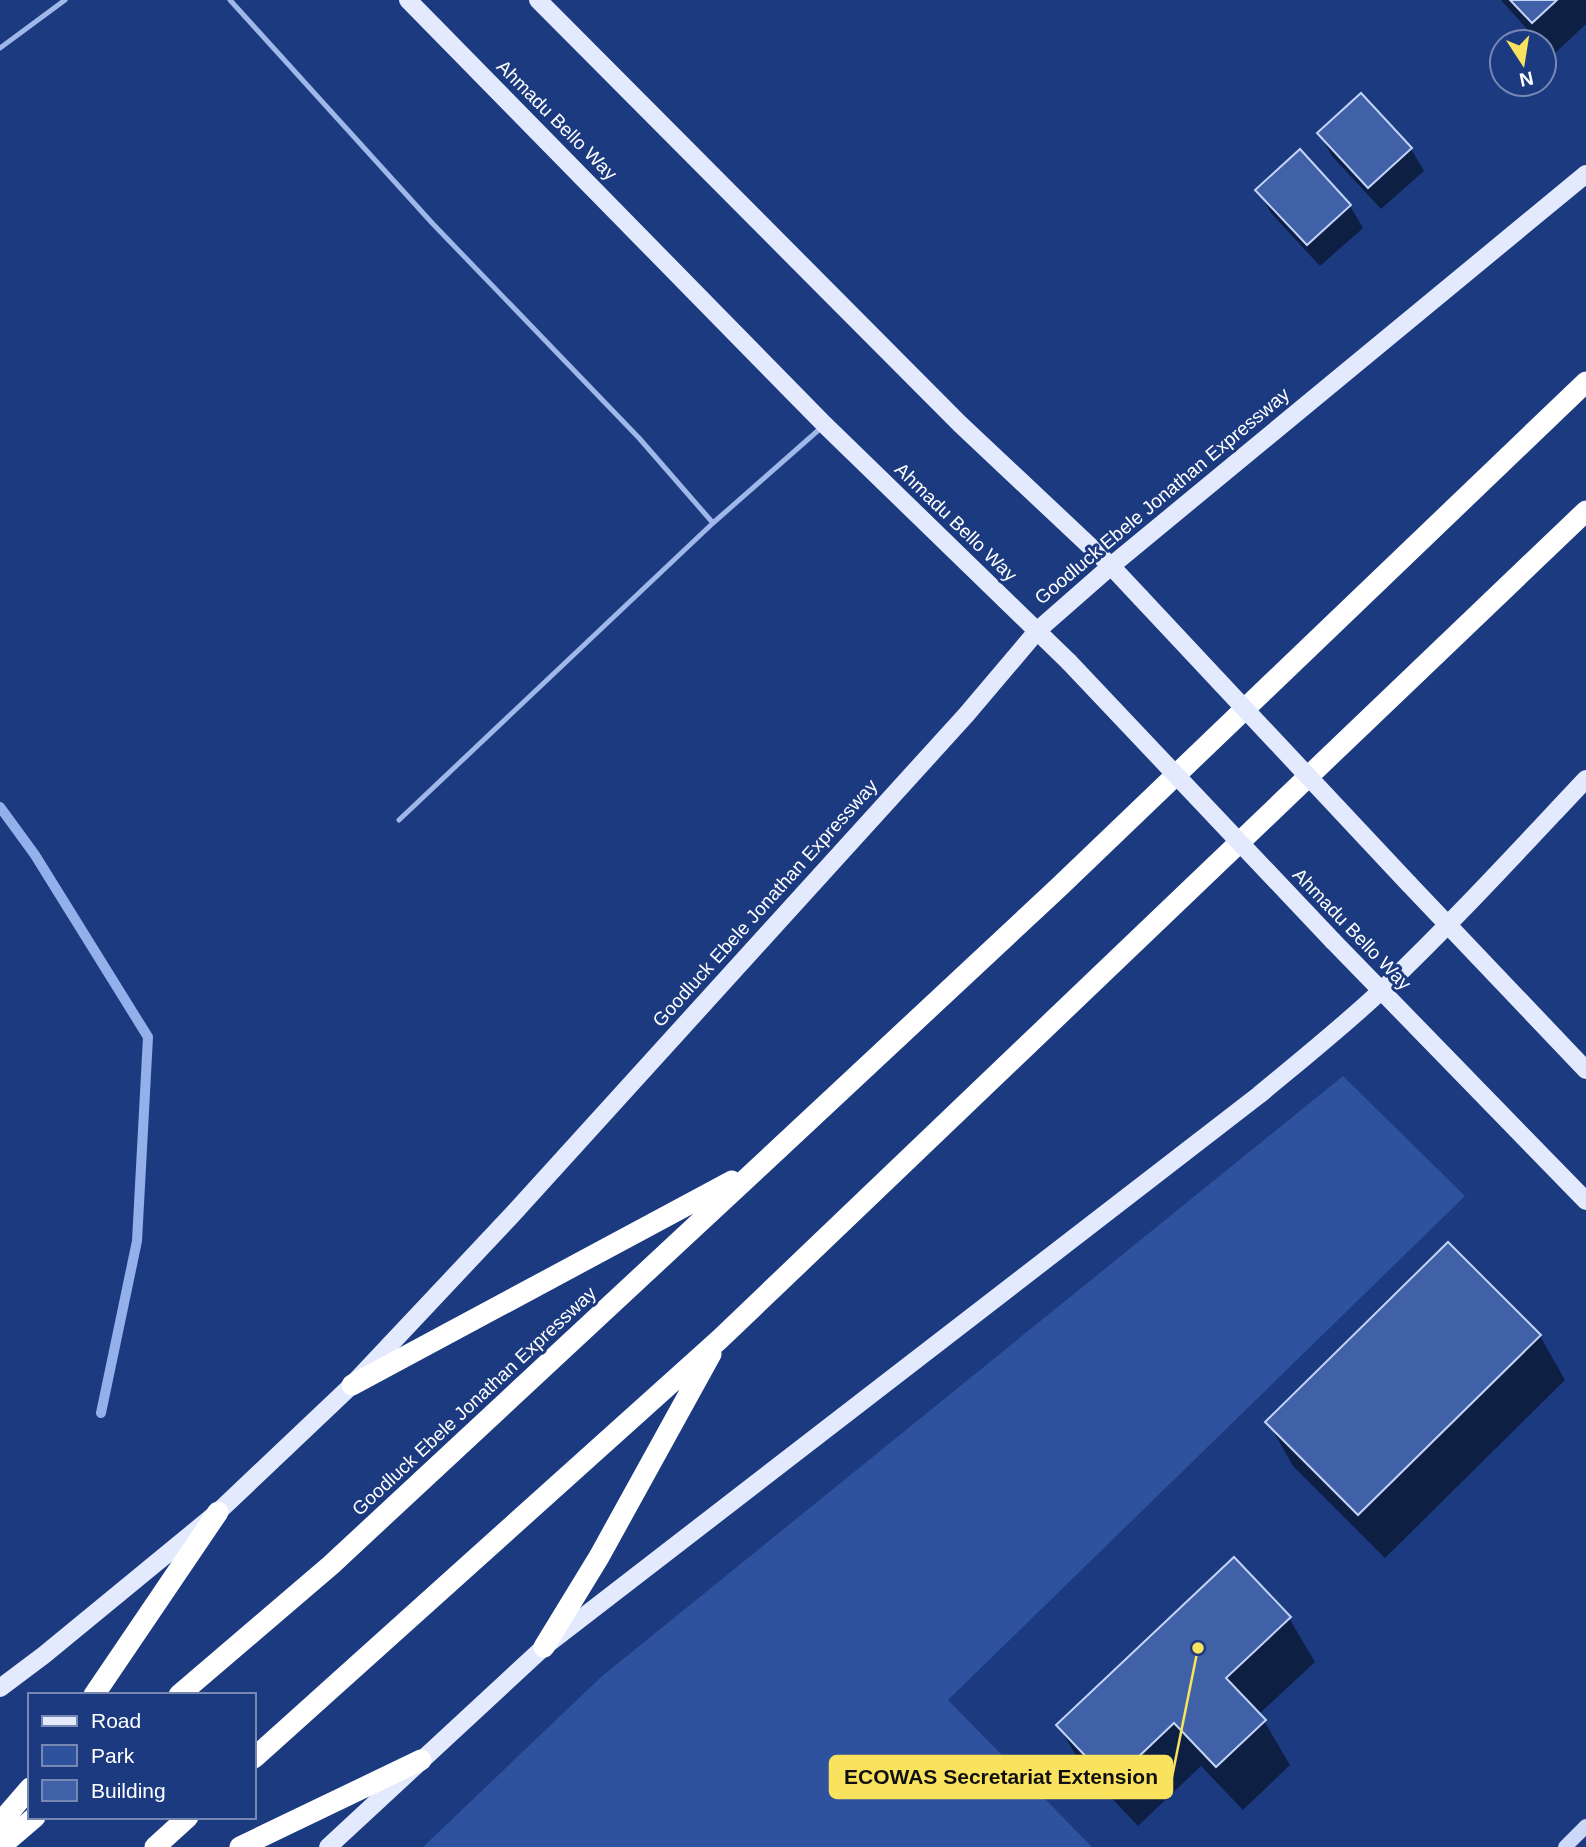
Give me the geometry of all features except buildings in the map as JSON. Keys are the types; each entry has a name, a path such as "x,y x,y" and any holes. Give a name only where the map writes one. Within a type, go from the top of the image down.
{"highway":[{"name":"Goodluck Ebele Jonathan Expressway","path":"181,1693 331,1565 1058,888 1586,382"},
{"path":"256,1756 720,1339 1586,511"},
{"path":"352,1385 759,1167"},
{"path":"544,1647 599,1557 720,1339"},
{"path":"95,1693 218,1512"},
{"path":"240,1847 421,1760"},
{"path":"0,1823 28,1790"},
{"path":"1,1847 33,1819"},
{"path":"155,1847 186,1819"}],"main road":[{"name":"Ahmadu Bello Way","path":"408,0 569,161 825,425 1038,630 1333,941 1586,1201"},
{"path":"538,0 960,424 1111,566 1586,1070"},
{"name":"Goodluck Ebele Jonathan Expressway","path":"0,1688 218,1512 352,1385 530,1196 939,746 1038,630 1111,566 1586,174"},
{"path":"328,1847 544,1647 1259,1095 1382,990 1448,926 1586,779"}],"street":[{"path":"1564,1847 1586,1826"}],"lane":[{"path":"0,48 65,0"},
{"path":"230,0 433,224 639,438 712,523"},
{"path":"399,820 712,523 825,425"}],"green space":[{"path":"1343,1076 1465,1196 948,1700 1092,1847 423,1847 601,1677"}],"waterway":[{"path":"0,807 35,855 148,1037 137,1241 101,1413"}],"place":[{"name":"ECOWAS Secretariat Extension","path":"1198,1648"}]}
